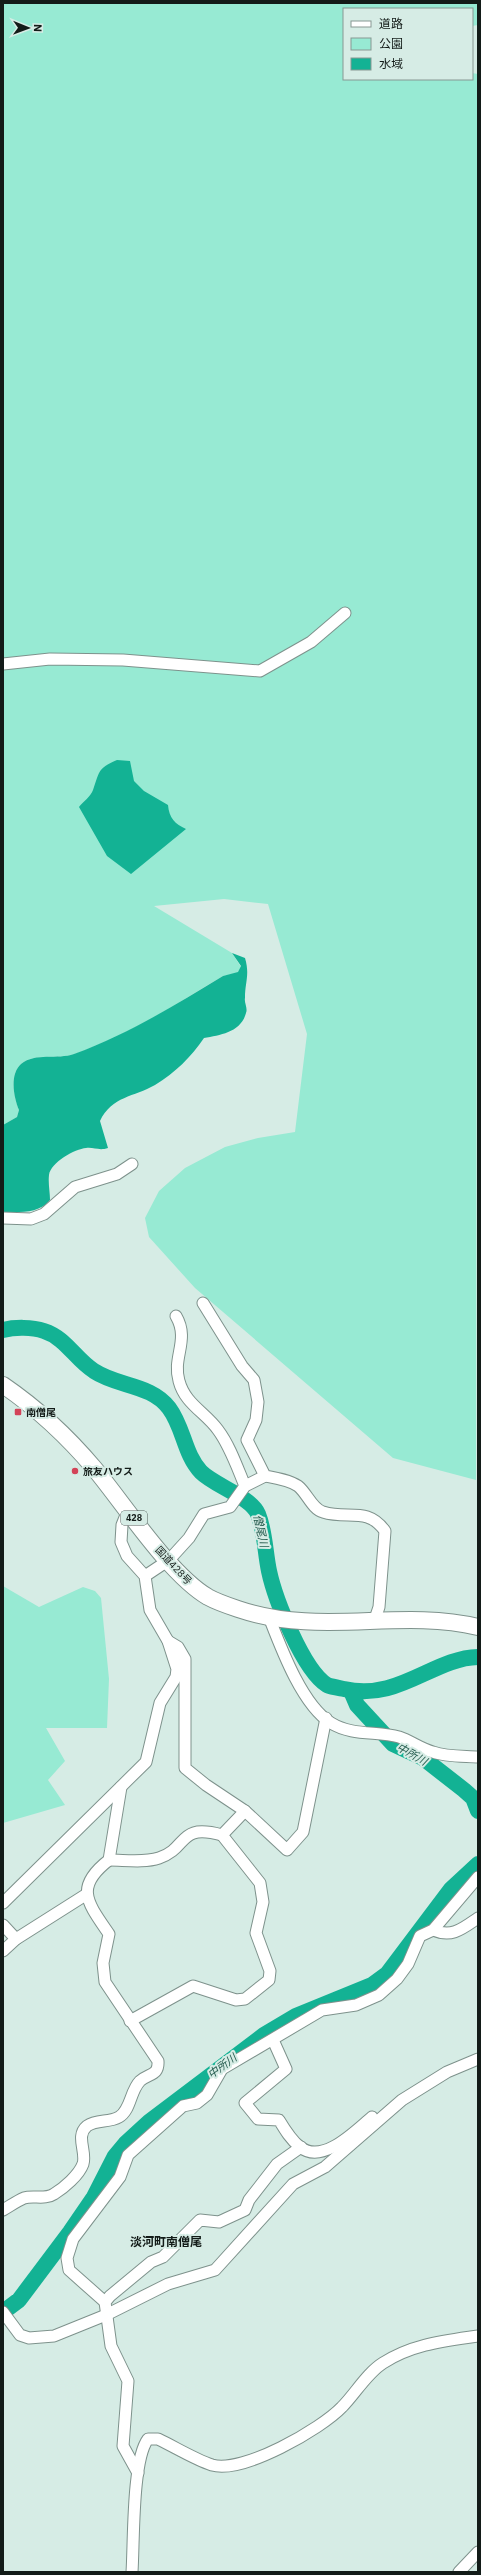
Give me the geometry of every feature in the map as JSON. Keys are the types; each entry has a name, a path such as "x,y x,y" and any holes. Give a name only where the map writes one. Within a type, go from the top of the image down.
{"highway":[{"name":"国道428号","path":"3,1385 56,1426 183,1577 208,1597 239,1609 284,1619 374,1622 428,1620 478,1627"}],"street":[{"path":"3,664 50,659 123,660 260,671 311,642 344,613"},
{"path":"3,1218 31,1219 44,1214 75,1187 117,1174 132,1164"},
{"path":"203,1303 242,1366 254,1380 258,1402 256,1420 247,1440 265,1476"},
{"path":"176,1316 183,1334 176,1370 179,1383 191,1405 211,1421 220,1432 245,1486"},
{"path":"145,1576 169,1560 189,1538 204,1514 230,1506 245,1486 265,1476 297,1486 318,1510 324,1513 366,1516 374,1518 381,1525 385,1531 385,1541 379,1607 374,1622"},
{"path":"3,1903 146,1762 160,1703 176,1677 177,1668 168,1641 150,1610 145,1576 127,1556 121,1542 122,1525 128,1510"},
{"path":"284,1619 280,1647 302,1688 316,1709 331,1723 356,1732 400,1737 434,1753 478,1757"},
{"path":"168,1641 178,1647 185,1659 185,1768 206,1785 245,1811 287,1850 303,1832 326,1718"},
{"path":"109,1860 121,1787"},
{"path":"222,1835 245,1811"},
{"path":"3,2210 25,2198 53,2195 75,2176 83,2164 82,2135 85,2127 93,2122 120,2116 125,2111 132,2092 141,2081 156,2073 158,2061 130,2021 105,1982 103,1963 109,1934 96,1914 87,1894 89,1880 96,1870 109,1860 149,1860 161,1857 174,1850 188,1834 195,1832 222,1835 260,1883 263,1902 256,1933 270,1971 270,1980 244,2000 236,2000 193,1986 130,2021"},
{"path":"106,2302 69,2270 67,2258 73,2239 120,2177 128,2155 183,2106 198,2103 208,2095 222,2069 322,2010 356,2005 380,1995 397,1979 408,1964 420,1936 433,1930 478,1878"},
{"path":"3,1951 16,1939 87,1894"},
{"path":"433,1930 440,1933 454,1932 478,1918"},
{"path":"3,1925 16,1939"},
{"path":"273,2040 286,2069 245,2102 258,2119 279,2120 301,2148 309,2152 320,2153 332,2148 390,2100 399,2102"},
{"path":"3,2312 20,2335 29,2338 54,2336 106,2314 168,2284 215,2270 293,2184 325,2167 399,2102 447,2072 478,2058"},
{"path":"138,2473 123,2446 128,2381 111,2346 106,2314 106,2302 121,2286 151,2262 163,2257 200,2220 219,2222 244,2210 249,2200 277,2164 301,2148"},
{"path":"132,2572 138,2473 142,2447 148,2439 158,2439 214,2466 229,2465 270,2455 341,2409 381,2364 406,2349 426,2343 478,2336"},
{"path":"459,2572 478,2552"}],"green space":[{"path":"3,3 478,3 478,25 473,26 473,8 343,8 343,80 473,80 473,73 478,74 476,1480 393,1458 195,1288 149,1237 145,1218 159,1191 185,1168 225,1147 258,1138 295,1132 307,1034 268,904 224,899 154,906 232,953 241,967 238,973 223,976 147,1021 100,1044 75,1054 39,1057 21,1064 17,1069 14,1080 14,1093 19,1110 17,1117 3,1125"},
{"path":"3,1586 39,1607 83,1587 95,1591 101,1598 109,1679 107,1728 46,1728 65,1761 48,1780 65,1805 3,1823"}],"water":[{"path":"117,760 130,761 134,781 144,791 168,805 173,820 186,829 131,874 107,856 79,807 92,792 102,768"},
{"path":"232,953 245,958 247,969 245,992 246,1011 240,1024 230,1032 204,1038 194,1052 176,1070 155,1085 124,1098 111,1107 100,1121 108,1148 81,1149 64,1157 54,1165 49,1175 50,1200 45,1205 35,1210 3,1212 3,1125 17,1117 19,1110 14,1093 14,1080 17,1069 21,1064 33,1058 67,1056 113,1038 168,1009 223,976 238,972 241,966"}],"waterway":[{"name":"僧尾川","path":"3,1330 29,1328 52,1334 94,1371 113,1380 144,1390 162,1400 174,1416 195,1465 207,1477 248,1502 258,1514 264,1534 269,1571 277,1599 291,1633 300,1650 318,1677 327,1685 363,1691 381,1690 398,1685 446,1664 462,1659 478,1657"},
{"name":"中所川","path":"351,1691 357,1705 393,1744 423,1758 464,1790 473,1798 478,1811"},
{"name":"中所川","path":"3,2312 19,2300 70,2232 94,2197 115,2156 125,2144 149,2122 264,2035 296,2016 372,1985 387,1974 451,1889 478,1864"}],"place":[{"name":"南僧尾","path":"18,1412"},
{"name":"旅友ハウス","path":"75,1471"}],"district":[{"name":"淡河町南僧尾","path":"166,2242"}]}
